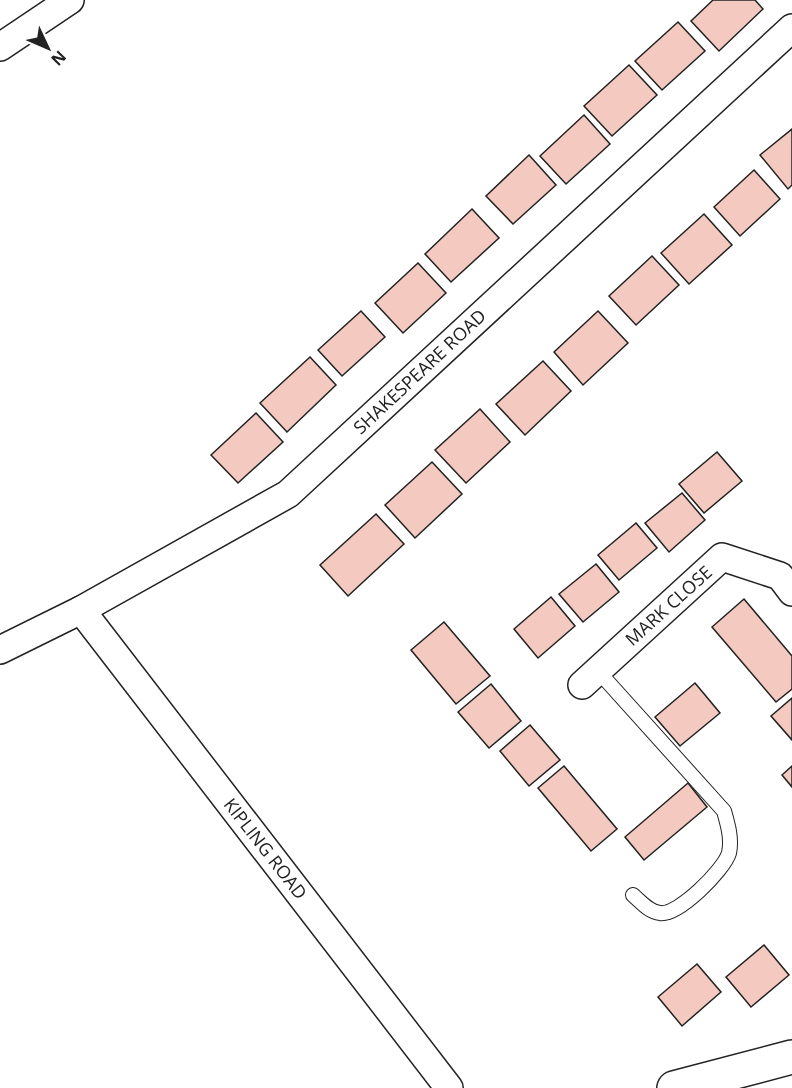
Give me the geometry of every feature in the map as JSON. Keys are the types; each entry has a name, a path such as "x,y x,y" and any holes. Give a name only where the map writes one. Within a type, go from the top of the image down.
{"street":[{"path":"0,47 70,0"},
{"name":"SHAKESPEARE ROAD","path":"0,650 81,610 288,495 792,27"},
{"name":"MARK CLOSE","path":"590,678 722,558 780,576 792,592"},
{"name":"KIPLING ROAD","path":"81,610 449,1088"},
{"path":"674,1088 792,1057"}],"lane":[{"path":"590,678 724,811 730,830 729,853 722,867 682,905 671,912 660,914 648,909 633,895"}],"building":[{"path":"713,0 755,0 763,9 719,51 691,21"},
{"path":"678,22 705,51 662,90 635,61"},
{"path":"629,65 657,95 612,136 584,106"},
{"path":"584,115 610,144 566,184 540,156"},
{"path":"792,129 792,185 788,189 760,155"},
{"path":"529,155 556,185 513,224 486,196"},
{"path":"754,170 780,199 740,236 714,207"},
{"path":"472,209 499,238 451,282 425,254"},
{"path":"704,214 732,245 689,284 661,253"},
{"path":"652,256 679,285 636,325 609,296"},
{"path":"418,263 446,293 403,333 375,303"},
{"path":"361,311 385,337 342,376 318,350"},
{"path":"598,311 628,343 583,385 554,352"},
{"path":"310,357 336,385 287,432 260,403"},
{"path":"543,361 571,391 525,435 496,404"},
{"path":"480,409 510,442 466,483 435,450"},
{"path":"256,413 283,442 238,483 211,455"},
{"path":"717,452 742,481 704,513 679,484"},
{"path":"432,462 462,494 415,538 385,505"},
{"path":"682,493 705,520 669,552 645,523"},
{"path":"376,514 404,544 348,596 320,565"},
{"path":"636,523 657,548 619,580 598,555"},
{"path":"596,564 619,592 583,622 559,594"},
{"path":"551,597 575,626 538,658 514,629"},
{"path":"744,599 792,656 792,689 776,702 712,627"},
{"path":"444,622 490,676 456,704 411,650"},
{"path":"695,683 720,713 680,746 655,717"},
{"path":"491,684 521,721 489,748 458,712"},
{"path":"792,698 792,740 771,716"},
{"path":"530,725 560,760 529,786 500,751"},
{"path":"564,766 617,829 591,851 538,788"},
{"path":"792,766 792,787 782,775"},
{"path":"688,783 707,807 644,860 625,837"},
{"path":"764,945 789,975 751,1007 726,977"},
{"path":"697,964 721,992 682,1026 658,997"}]}
